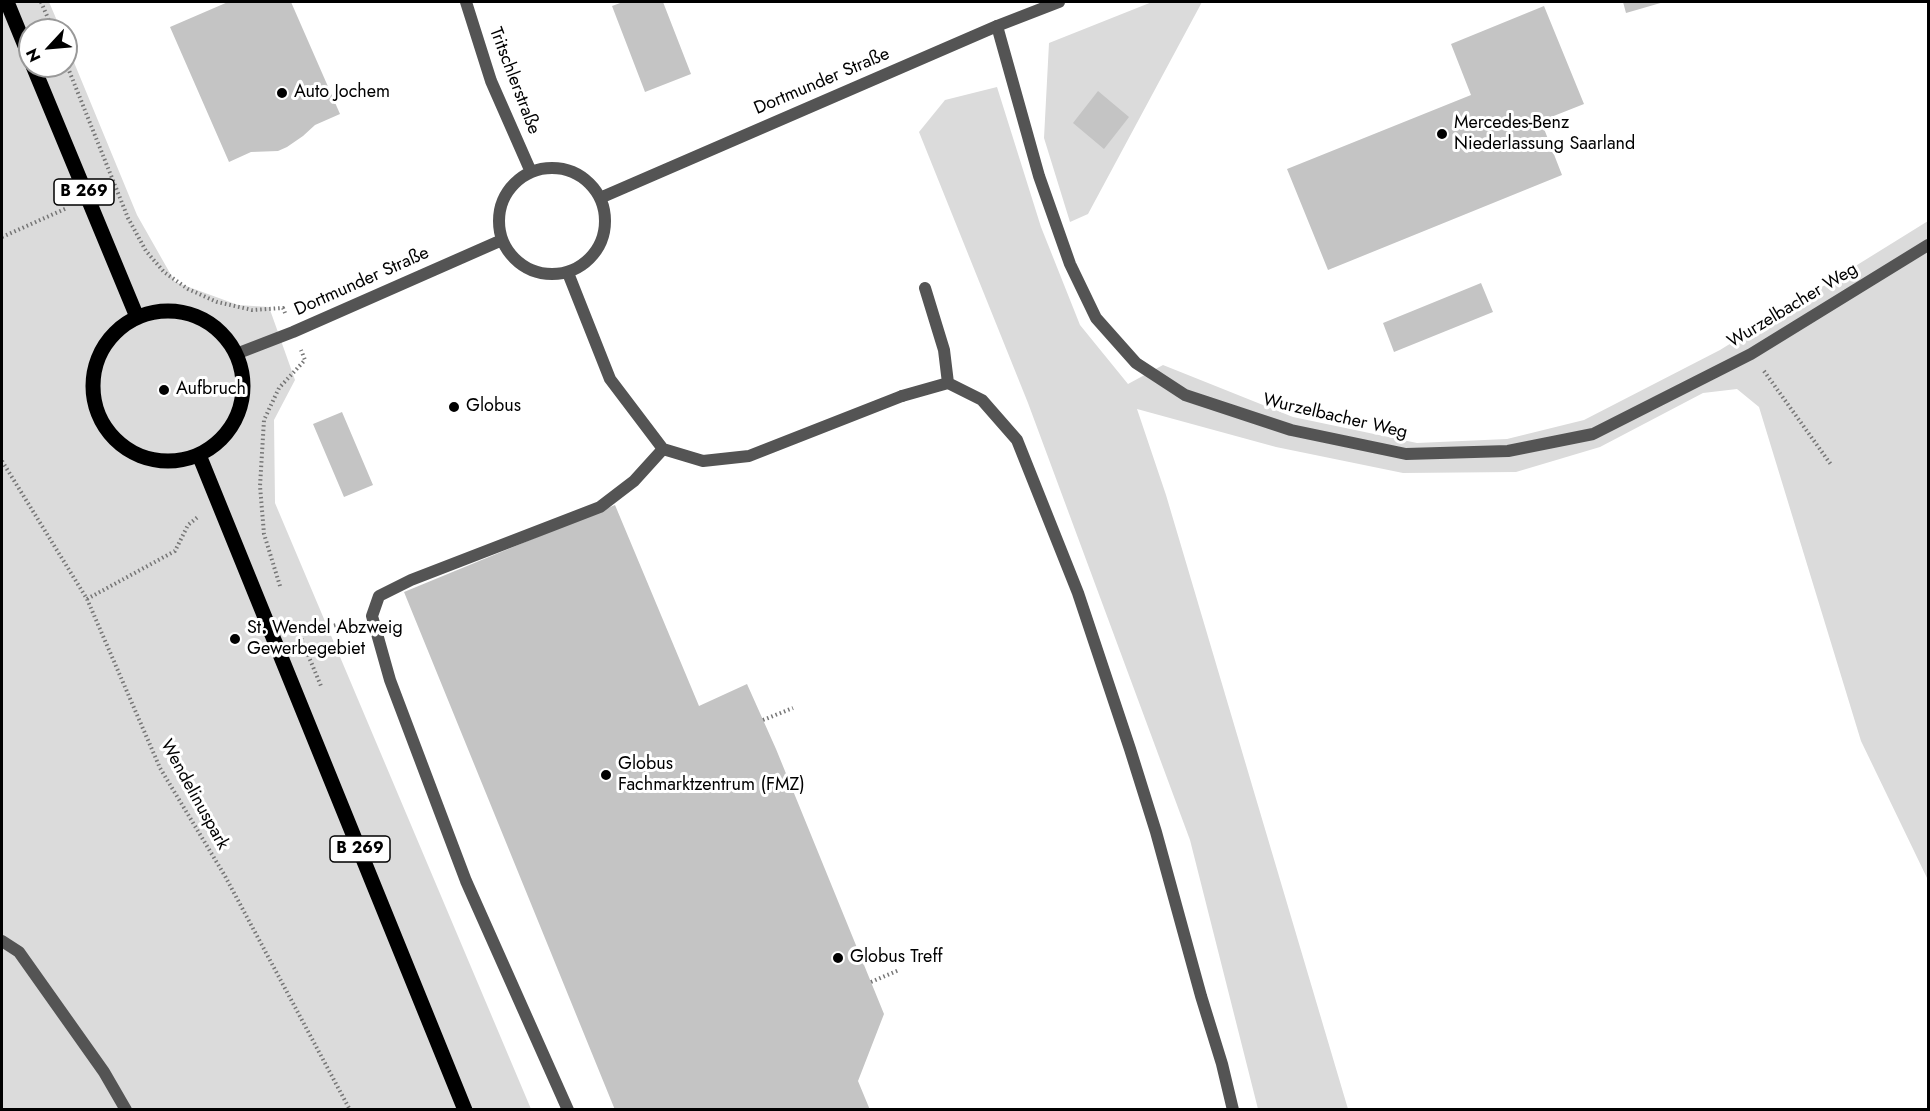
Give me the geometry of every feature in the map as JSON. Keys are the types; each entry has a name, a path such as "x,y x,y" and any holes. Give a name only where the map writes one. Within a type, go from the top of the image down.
{"main road":[{"path":"7,2 18,29"},
{"name":"B 269","path":"38,78 137,317"},
{"path":"160,311 183,312 205,320 223,334 236,354 243,373 243,393 239,412 230,430 216,445 199,456 178,462 157,461 136,455 118,443 105,427 96,407 92,386 96,364 105,345 119,329 137,317 160,311"},
{"name":"B 269","path":"199,456 465,1110"}],"street":[{"name":"Tritschlerstraße","path":"466,2 491,81 531,172"},
{"name":"Dortmunder Straße","path":"600,198 997,26 1059,2"},
{"name":"Wurzelbacher Weg","path":"997,26 1039,176 1070,264 1096,318 1136,363 1185,395 1291,430 1406,454 1508,451 1593,434 1751,354 1929,245"},
{"path":"546,168 563,169 591,184 600,198 606,215 604,234 597,251 584,264 568,273 552,275 529,269 510,254 502,240 499,224 501,208 507,193 517,181 531,172 546,168"},
{"name":"Dortmunder Straße","path":"236,354 293,332 502,240"},
{"path":"568,273 610,380 663,449 703,461 749,456 902,396 948,383 982,400 1017,440 1078,593 1150,812 1233,1110"},
{"path":"925,288 944,351 948,383"},
{"path":"568,1110 466,881 390,680 372,616 379,596 411,580 600,507 634,481 663,449"},
{"path":"2,941 19,952 104,1072 126,1110"}],"path":[{"path":"41,2 48,18"},
{"path":"72,78 128,218 146,250 164,272 188,290 217,302 252,310 283,308 305,360 279,388 264,420 260,486 264,534 283,596"},
{"path":"2,237 87,200"},
{"path":"1751,354 1832,466"},
{"name":"Wendelinuspark","path":"2,461 87,599 160,768 225,876 350,1110"},
{"path":"87,599 174,551 188,525 218,502"},
{"path":"275,640 372,616"},
{"path":"295,625 322,689"},
{"path":"764,720 792,708"},
{"path":"871,982 899,970"}],"shaded area":[{"path":"2,2 49,2 56,18 18,18 18,78 78,78 78,72 137,215 175,282 238,305 269,307 295,380 274,420 275,503 531,1109 2,1110"},
{"path":"1152,2 1202,2 1088,214 1070,222 1044,138 1049,43"},
{"path":"997,87 1041,227 1080,325 1128,384 1163,365 1293,417 1417,443 1507,439 1584,420 1720,350 1928,221 1928,880 1861,741 1759,407 1737,389 1703,393 1600,447 1516,472 1403,473 1276,447 1137,409 1166,495 1348,1109 1258,1109 1190,840 1028,403 919,132 945,100"}],"building":[{"path":"228,2 291,2 340,114 315,125 303,136 278,151 251,152 229,162 170,27"},
{"path":"623,2 663,2 691,74 645,92 612,6"},
{"path":"1623,2 1664,2 1626,13"},
{"path":"1544,6 1584,104 1541,121 1562,175 1328,270 1287,169 1471,95 1451,44"},
{"path":"1098,91 1129,117 1104,149 1073,123"},
{"path":"1481,283 1493,312 1394,352 1383,323"},
{"path":"342,412 373,485 344,497 313,424"},
{"path":"615,505 699,706 747,684 776,749 884,1014 858,1081 870,1110 615,1110 404,592"}],"place":[{"name":"Auto Jochem","path":"282,93"},
{"name":"Mercedes-Benz Niederlassung Saarland","path":"1442,134"},
{"name":"Aufbruch","path":"164,390"},
{"name":"Globus","path":"454,407"},
{"name":"St. Wendel Abzweig Gewerbegebiet","path":"235,639"},
{"name":"Globus Fachmarktzentrum (FMZ)","path":"606,775"},
{"name":"Globus Treff","path":"838,958"}]}
